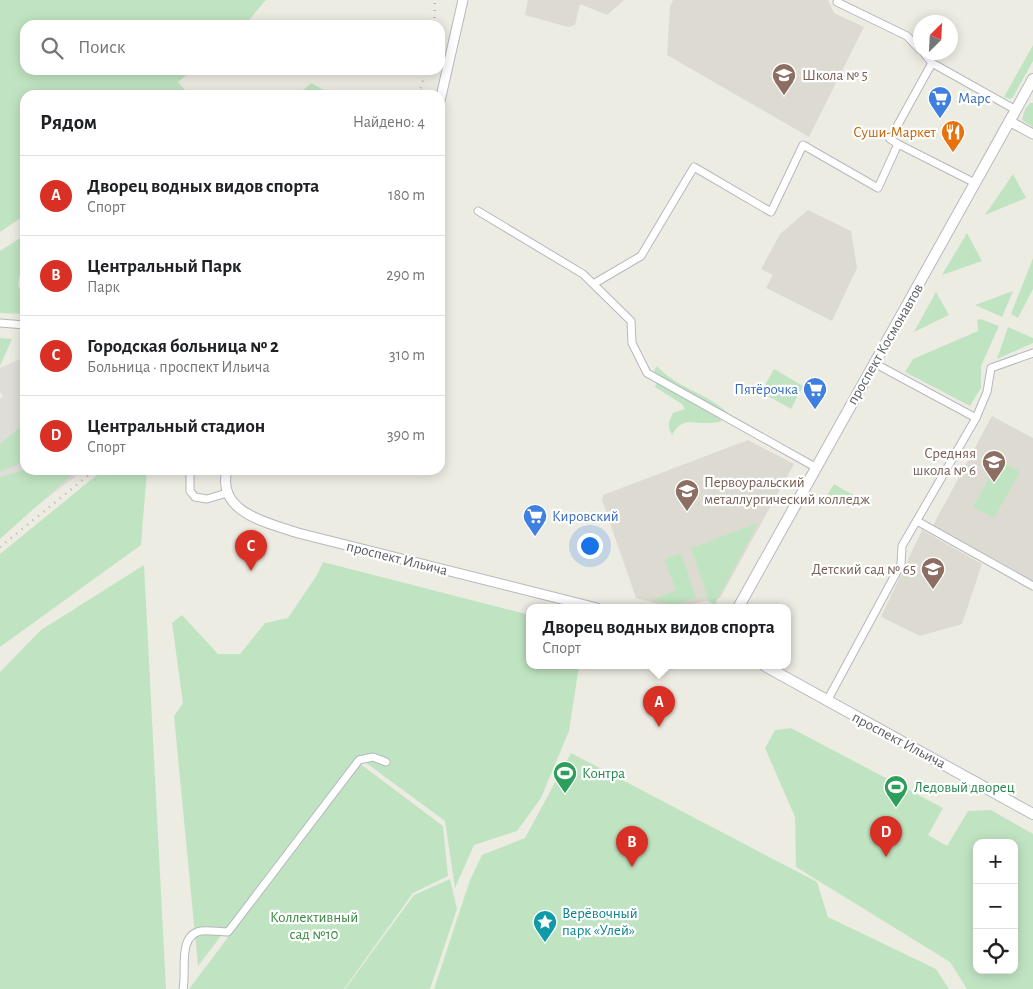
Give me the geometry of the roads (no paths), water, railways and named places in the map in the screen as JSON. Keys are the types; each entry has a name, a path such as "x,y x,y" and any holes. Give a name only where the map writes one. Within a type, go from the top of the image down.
{"main road":[{"name":"проспект Космонавтов","path":"740,604 975,182 1016,110 1030,94 1033,79"},
{"name":"проспект Ильича","path":"770,669 1033,814"}],"street":[{"path":"443,90 463,0"},
{"path":"838,0 838,2 907,36 913,42"},
{"path":"930,60 1016,110"},
{"path":"932,63 890,139 975,182"},
{"path":"1010,121 1033,134"},
{"path":"595,283 641,256 694,167 771,212 803,145 878,188 898,144"},
{"path":"478,210 595,283 631,322 632,343 647,373 815,468"},
{"path":"0,323 20,325"},
{"path":"827,701 901,564 902,546 976,418 987,392 991,368 1033,353"},
{"path":"874,363 976,418"},
{"path":"190,475 190,491 195,497 208,499 227,493 226,475"},
{"name":"проспект Ильича","path":"227,493 236,506 247,514 298,533 581,604"},
{"path":"917,521 1033,586"},
{"path":"183,989 186,969 185,952 188,939 192,934 202,930 228,932 359,760 373,757 386,762"}],"railway":[{"path":"434,20 435,0"},
{"path":"420,90 425,75"},
{"path":"0,547 89,475"}],"place":[{"name":"Школа № 5","path":"784,96"},
{"name":"Марс","path":"940,119"},
{"name":"Суши-Маркет","path":"953,153"},
{"name":"Пятёрочка","path":"815,410"},
{"name":"Средняя школа № 6","path":"994,483"},
{"name":"Первоуральский металлургический колледж","path":"687,512"},
{"name":"Кировский","path":"535,537"},
{"name":"Городская больница № 2","path":"251,571"},
{"name":"Детский сад № 65","path":"933,590"},
{"name":"Дворец водных видов спорта","path":"659,727"},
{"name":"Контра","path":"565,794"},
{"name":"Ледовый дворец","path":"896,808"},
{"name":"Центральный стадион","path":"886,857"},
{"name":"Центральный Парк","path":"632,867"},
{"name":"Верёвочный парк «Улей»","path":"545,943"}],"park label":[{"name":"Коллективный сад №10","path":"314,926"}]}
